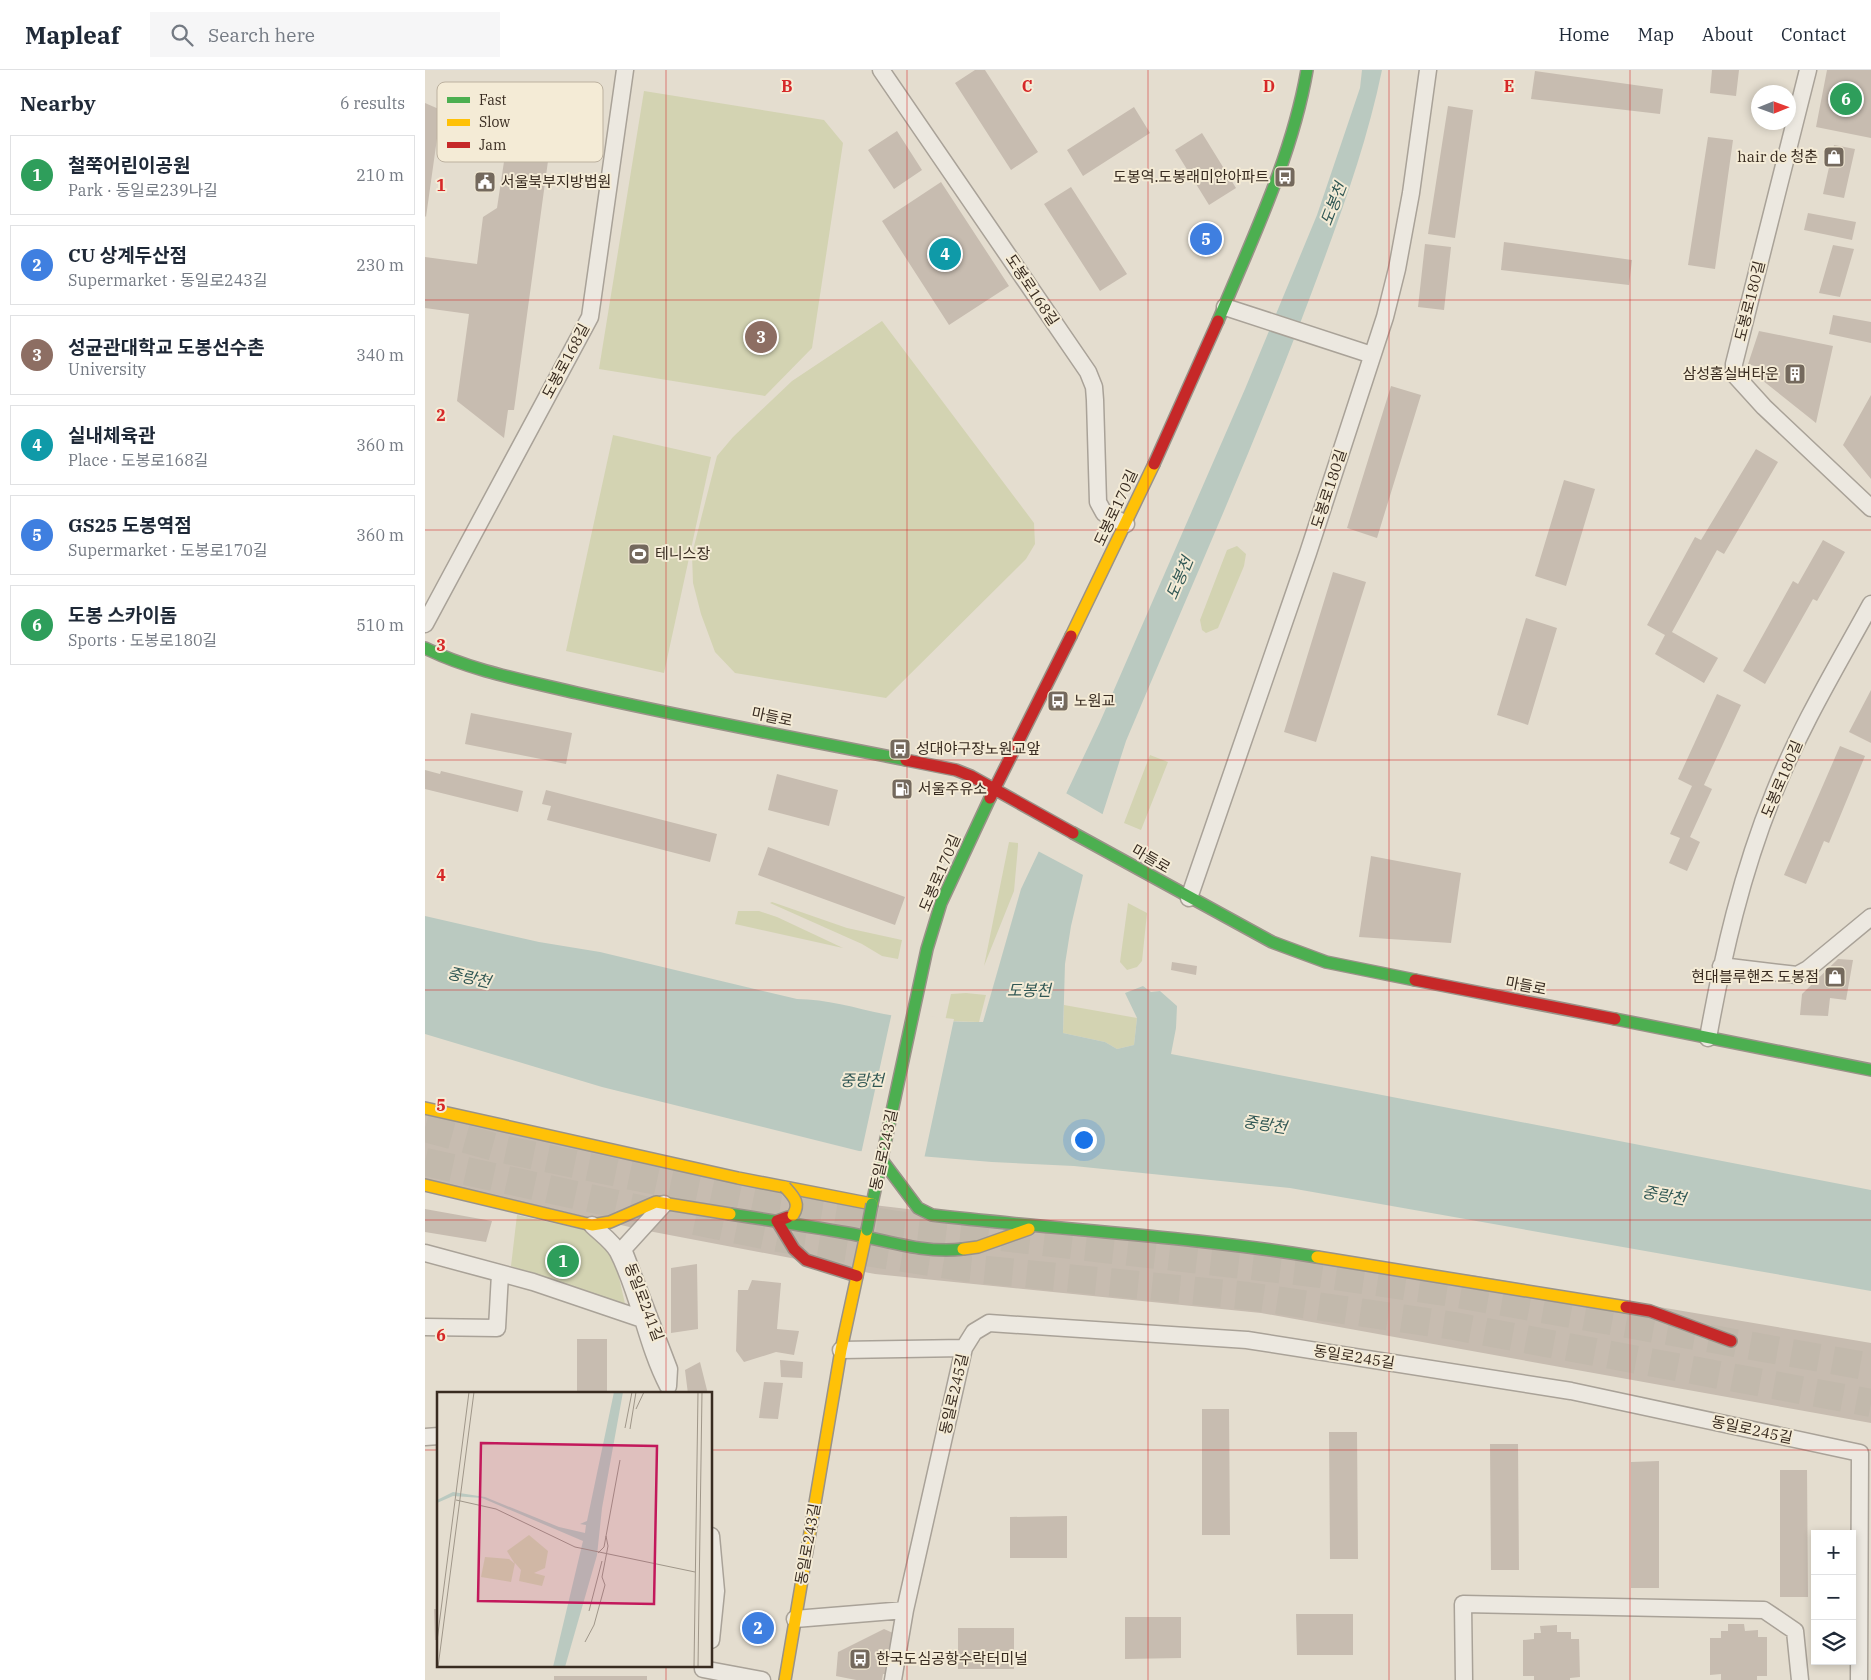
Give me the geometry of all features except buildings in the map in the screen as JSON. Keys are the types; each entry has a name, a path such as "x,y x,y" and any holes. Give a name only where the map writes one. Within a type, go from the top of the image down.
{"main road":[{"name":"도봉로170길","path":"927,949 941,903 995,788 1126,524 1225,307 1280,170 1303,93 1307,70"},
{"name":"마들로","path":"425,648 443,657 514,677 609,700 956,770 995,788 1189,898 1272,942 1326,962 1871,1070"},
{"name":"동일로243길","path":"785,1680 841,1350 927,949"},
{"path":"425,1108 785,1188 872,1204"},
{"path":"882,1160 918,1208 932,1215 1028,1229 1250,1246 1650,1311 1731,1341"},
{"path":"425,1185 592,1225 610,1222 649,1203 664,1204 867,1234 946,1251 978,1247 1028,1229"},
{"path":"777,1221 793,1215 797,1209 796,1199 785,1188"},
{"path":"777,1221 794,1249 807,1260 857,1276"}],"street":[{"name":"도봉로168길","path":"425,624 590,317 625,70"},
{"name":"도봉로168길","path":"881,70 1087,372 1094,387 1098,502 1104,513 1126,524"},
{"name":"도봉로180길","path":"1189,898 1308,553 1365,353 1385,317 1397,269 1411,194 1428,70"},
{"name":"도봉로180길","path":"1807,70 1734,364 1734,374 1764,408 1871,508"},
{"path":"1225,307 1365,353"},
{"name":"도봉로180길","path":"1708,1038 1721,966 1738,899 1774,792 1793,749 1871,604"},
{"path":"1721,966 1797,975 1808,969 1871,916"},
{"name":"동일로241길","path":"664,1204 623,1248 669,1369 669,1390"},
{"name":"동일로241길","path":"592,1225 618,1251 645,1320 660,1372 669,1390"},
{"path":"425,1253 533,1282 645,1320"},
{"path":"425,1327 497,1328 500,1274"},
{"name":"동일로245길","path":"893,1680 905,1610 964,1348 974,1332 989,1323 1247,1340 1571,1391 1860,1453 1859,1680"},
{"path":"841,1350 964,1348"},
{"path":"713,1558 716,1591 713,1620"},
{"path":"1464,1680 1463,1604 1764,1610 1795,1631 1800,1680"},
{"path":"795,1619 905,1610"},
{"path":"702,1672 762,1680"}],"green space":[{"path":"644,91 824,120 843,143 812,348 765,396 599,369"},
{"path":"882,321 1034,523 1035,544 1026,559 886,698 735,673 715,652 701,614 693,583 692,554 717,456 733,437 792,381"},
{"name":"테니스장","path":"613,435 711,457 664,673 566,651"},
{"path":"1237,546 1246,554 1244,566 1218,628 1206,633 1202,630 1200,620 1227,550"},
{"path":"1150,755 1168,762 1141,830 1124,823"},
{"path":"1009,842 1018,843 1014,891 984,966"},
{"path":"772,902 847,928 902,940 898,959 882,956 862,944 770,903"},
{"path":"1128,903 1147,913 1142,961 1137,967 1127,970 1120,962"},
{"path":"738,911 759,911 777,917 843,948 735,924"},
{"path":"951,994 986,995 979,1022 945,1021"},
{"path":"1064,1005 1137,1018 1134,1045 1117,1049 1105,1042 1063,1033"},
{"path":"517,1215 589,1231 614,1256 626,1308 511,1266"}],"water":[{"name":"중랑천","path":"1362,70 1382,70 1360,156 1341,213 1289,353 1126,741 1083,875 1071,926 1065,964 1063,1033 1105,1042 1117,1049 1134,1045 1137,1018 1125,993 1143,986 1151,992 1160,991 1177,1006 1176,1028 1171,1054 1871,1190 1871,1291 1290,1188 1074,1166 992,1162 859,1151 602,1087 425,1034 425,916 539,942 600,952 797,999 830,1002 908,1018 983,1022 1021,889 1100,722 1245,389 1317,215 1360,88"}],"pier":[{"path":"1064,792 1104,815 1085,876 1036,850"},
{"path":"892,1012 954,1019 924,1159 861,1154"}],"tunnel":[{"path":"425,1128 502,1149 772,1205 897,1225 1321,1274 1452,1293 1871,1367"},
{"path":"425,1162 653,1212"},
{"path":"695,1221 778,1238 967,1268 1248,1296 1454,1326 1871,1403"}],"traffic: fast":[{"path":"1218,321 1281,166 1292,134 1307,70"},
{"path":"425,648 461,663 499,675 659,711 906,760"},
{"path":"872,1204 927,949 941,903 990,798"},
{"path":"1073,833 1272,942 1326,962 1415,980"},
{"path":"1615,1019 1871,1070"},
{"path":"882,1160 918,1208 932,1215 1173,1238 1317,1257"},
{"path":"867,1230 872,1204"},
{"path":"730,1214 847,1233 905,1246 934,1250 963,1249"}],"traffic: slow":[{"path":"1071,636 1154,464"},
{"path":"425,1108 738,1178 872,1204"},
{"path":"425,1185 592,1225 610,1222 656,1202 730,1214"},
{"path":"785,1187 796,1203 793,1215"},
{"path":"963,1249 978,1247 1029,1229"},
{"path":"785,1680 841,1350 867,1230"},
{"path":"1317,1257 1626,1307"}],"traffic: jam":[{"path":"1154,464 1218,321"},
{"path":"990,798 1071,636"},
{"path":"906,760 956,770 971,776 1073,833"},
{"path":"1415,980 1615,1019"},
{"path":"788,1217 777,1221 794,1249 806,1260 857,1276"},
{"path":"1626,1307 1650,1311 1731,1341"}],"place":[{"name":"도봉 스카이돔","path":"1846,99"},
{"name":"hair de 청춘","path":"1834,157"},
{"name":"도봉역.도봉래미안아파트","path":"1285,177"},
{"name":"서울북부지방법원","path":"485,182"},
{"name":"GS25 도봉역점","path":"1206,239"},
{"name":"실내체육관","path":"945,254"},
{"name":"성균관대학교 도봉선수촌","path":"761,337"},
{"name":"삼성홈실버타운","path":"1795,374"},
{"name":"테니스장","path":"639,554"},
{"name":"노원교","path":"1058,701"},
{"name":"성대야구장노원교앞","path":"900,749"},
{"name":"서울주유소","path":"902,789"},
{"name":"현대블루핸즈 도봉점","path":"1835,977"},
{"name":"철쭉어린이공원","path":"563,1261"},
{"name":"CU 상계두산점","path":"758,1628"},
{"name":"한국도심공항수락터미널","path":"860,1659"}],"water label":[{"name":"도봉천","path":"1333,204"},
{"name":"도봉천","path":"1179,578"},
{"name":"도봉천","path":"1029,990"}]}
